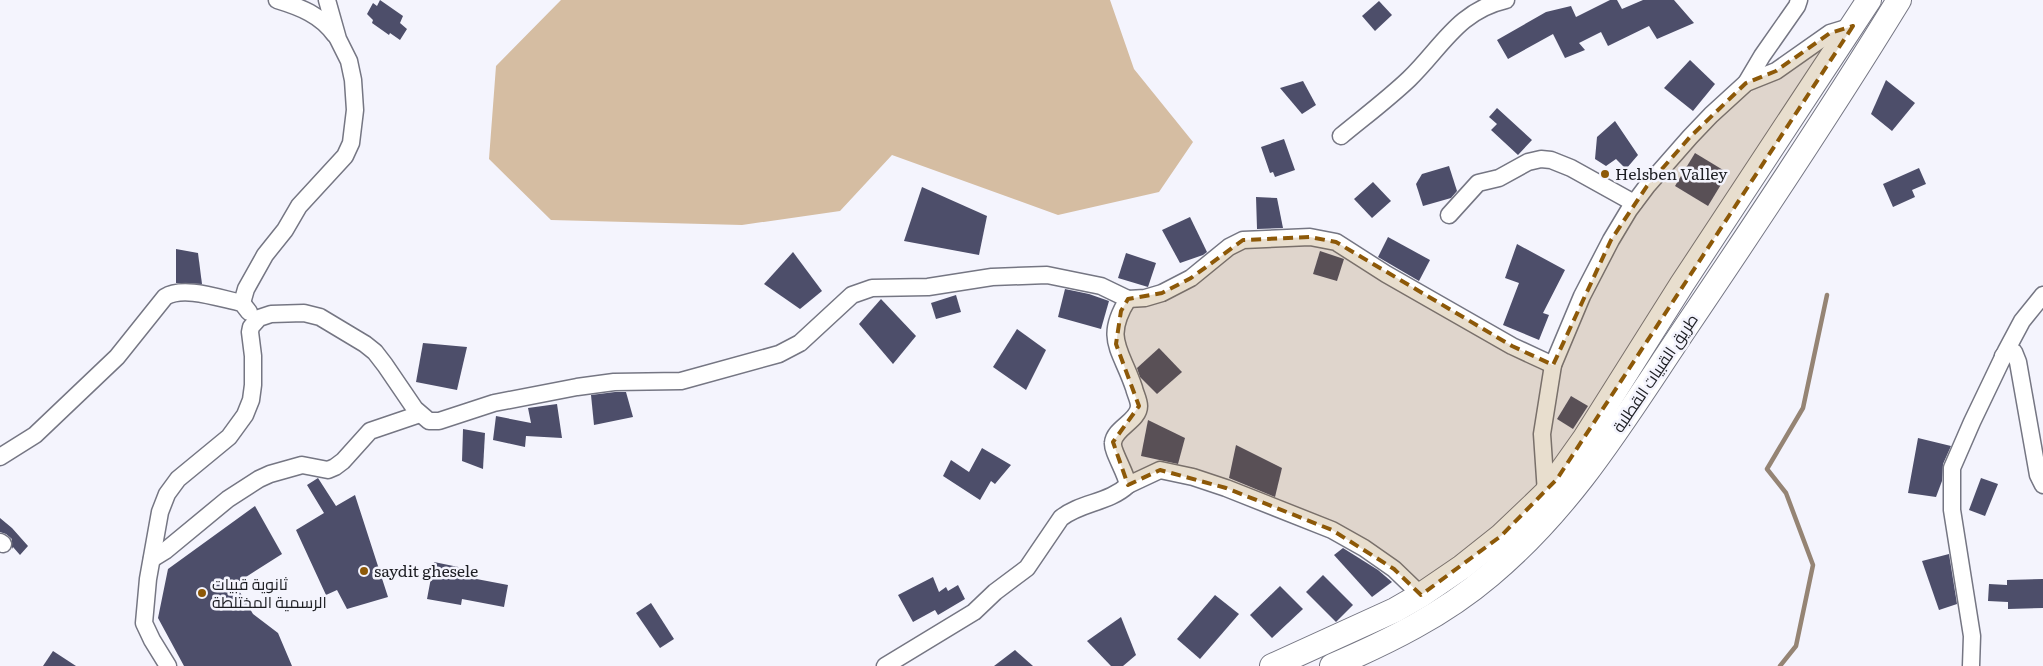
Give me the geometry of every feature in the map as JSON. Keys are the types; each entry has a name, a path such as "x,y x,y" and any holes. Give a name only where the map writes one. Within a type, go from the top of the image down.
{"main road":[{"path":"1272,666 1395,610 1421,595 1462,567 1501,536 1546,492 1585,438 1682,284 1869,0"},
{"name":"طريق القبيات القطلبة","path":"1332,666 1392,638 1440,612 1463,596 1498,568 1533,536 1560,506 1590,470 1651,382 1787,176 1899,0"}],"street":[{"path":"242,303 246,289 265,255 299,206 345,156 351,143 355,110 353,80 349,61 329,26 313,13 277,0"},
{"path":"327,0 338,39"},
{"path":"1341,136 1408,80 1445,36 1466,18 1488,5 1506,0"},
{"path":"1546,492 1542,434 1552,364 1582,296 1611,240 1634,203 1695,131 1746,83 1799,0"},
{"path":"1746,83 1776,71 1830,33 1853,26"},
{"path":"1448,215 1478,183 1499,178 1528,162 1541,159 1551,160 1571,168 1634,203"},
{"path":"168,666 152,640 144,622 148,579 160,512 167,494 178,479 229,437 245,415 251,400 253,385 253,356 250,332 255,321 272,314 304,313 331,323 365,344 375,352 420,414 429,421 439,421 494,403 577,387 614,382 680,381 789,349 811,333 852,295 872,288 928,287 992,277 1047,274 1101,286 1128,299 1162,293 1184,282 1199,273 1229,247 1243,240 1310,237 1336,242 1386,274 1512,346 1552,364"},
{"path":"0,457 35,435 118,357 165,297 171,293 188,292 242,303 255,321"},
{"path":"1971,666 1972,636 1952,510 1952,468 2003,356 2022,322 2043,295"},
{"path":"1128,299 1117,320 1115,336 1116,344 1128,372 1139,406 1136,414 1114,438 1113,446 1128,485"},
{"path":"2003,356 2014,352 2018,362 2038,475 2043,485"},
{"path":"152,559 165,551 228,500 259,479 302,465 328,470 343,462 370,431 420,414"},
{"path":"885,666 974,612 995,592 1027,568 1061,518 1069,512 1110,498 1120,493 1128,485 1160,470 1193,476 1332,530 1364,548 1394,570 1421,595"}],"highlighted area":[{"path":"1853,26 1557,479 1501,536 1421,595 1394,569 1332,530 1226,488 1160,470 1128,485 1113,442 1139,406 1116,344 1121,311 1128,299 1162,293 1191,278 1243,240 1310,237 1336,242 1512,346 1553,365 1611,240 1647,186 1690,137 1746,83 1776,71 1830,33"}],"shaded area":[{"path":"561,0 1110,0 1134,69 1193,142 1159,192 1058,215 892,155 840,211 742,225 551,220 489,159 496,66"}],"building":[{"path":"380,0 403,16 400,23 407,29 400,40 372,23 373,20 367,14 373,3 377,6"},
{"path":"1610,0 1617,0 1622,9 1643,0 1674,0 1694,23 1657,39 1649,26 1608,46 1601,32 1579,43 1585,50 1565,58 1553,34 1508,59 1497,40 1546,12 1571,6 1576,17"},
{"path":"1379,1 1392,15 1375,31 1362,16"},
{"path":"1690,60 1715,84 1693,111 1664,88"},
{"path":"1886,80 1915,103 1892,131 1871,114"},
{"path":"1303,81 1316,105 1302,114 1280,88"},
{"path":"1497,108 1532,140 1518,155 1491,130 1497,124 1489,117"},
{"path":"1615,121 1638,155 1626,169 1616,159 1606,166 1595,159 1597,137"},
{"path":"1284,139 1295,170 1275,177 1273,172 1270,173 1261,147"},
{"path":"1695,153 1728,173 1708,206 1675,186"},
{"path":"1449,166 1457,191 1451,198 1423,206 1416,184 1422,174"},
{"path":"1919,168 1926,184 1912,190 1915,197 1893,207 1883,184"},
{"path":"1373,182 1391,201 1372,218 1354,199"},
{"path":"922,187 987,216 979,255 904,241"},
{"path":"1256,197 1277,198 1283,228 1257,229"},
{"path":"1190,217 1207,252 1180,263 1162,230"},
{"path":"1388,237 1430,260 1419,281 1378,257"},
{"path":"1517,244 1565,270 1543,313 1549,315 1539,340 1503,325 1519,283 1505,278"},
{"path":"176,249 198,253 202,284 176,283"},
{"path":"1320,251 1344,259 1337,281 1313,274"},
{"path":"793,252 822,291 800,309 764,284"},
{"path":"1126,253 1156,263 1148,287 1118,278"},
{"path":"1065,289 1109,301 1101,329 1058,317"},
{"path":"956,295 961,312 936,319 931,303"},
{"path":"881,299 916,336 893,364 859,324"},
{"path":"1017,329 1046,350 1026,390 993,367"},
{"path":"423,343 467,347 457,390 416,382"},
{"path":"1159,348 1182,372 1157,394 1140,377 1137,368"},
{"path":"626,392 633,417 594,425 591,395"},
{"path":"1571,396 1588,406 1573,429 1557,419"},
{"path":"557,404 562,438 526,436 525,447 493,440 496,416 531,423 528,408"},
{"path":"1148,420 1185,438 1178,464 1141,456"},
{"path":"463,429 485,433 483,469 462,461"},
{"path":"1918,438 1951,446 1943,464 1942,481 1936,497 1908,493"},
{"path":"1236,445 1282,468 1275,497 1229,478"},
{"path":"982,448 1011,465 995,484 991,481 980,500 943,476 951,460 969,472"},
{"path":"318,478 336,506 355,495 388,597 347,609 337,590 326,595 296,530 324,513 307,485"},
{"path":"1981,478 1998,484 1985,516 1969,510"},
{"name":"ثانوية قبيات الرسمية المختلطة","path":"255,506 282,554 235,584 253,614 278,633 292,666 184,666 158,618 168,569"},
{"path":"0,518 28,546 20,555 13,547 12,549 12,539 0,532"},
{"path":"1343,548 1378,570 1392,582 1372,597 1334,555"},
{"path":"1949,554 1957,604 1939,610 1922,561"},
{"path":"434,562 468,569 466,577 508,585 504,607 462,599 461,605 427,599"},
{"path":"1323,575 1353,605 1336,622 1306,592"},
{"path":"933,577 939,592 946,587 948,591 958,585 965,599 938,615 935,610 913,622 898,595"},
{"path":"2043,579 2043,608 2008,609 2008,602 1988,601 1989,584 2007,585 2007,580"},
{"path":"1280,586 1303,609 1272,638 1250,615"},
{"path":"1215,595 1239,614 1200,659 1177,639"},
{"path":"651,603 674,639 660,648 636,613"},
{"path":"1121,617 1136,655 1123,666 1111,666 1087,641"},
{"path":"1015,650 1033,666 994,666"},
{"path":"53,651 76,666 43,666"}],"waterway":[{"path":"1780,666 1796,646 1813,565 1786,493 1767,469 1803,408 1827,295"}],"place":[{"name":"Helsben Valley","path":"1605,174"},
{"name":"saydit ghesele","path":"364,571"},
{"name":"ثانوية قبيات الرسمية المختلطة","path":"202,593"}]}
